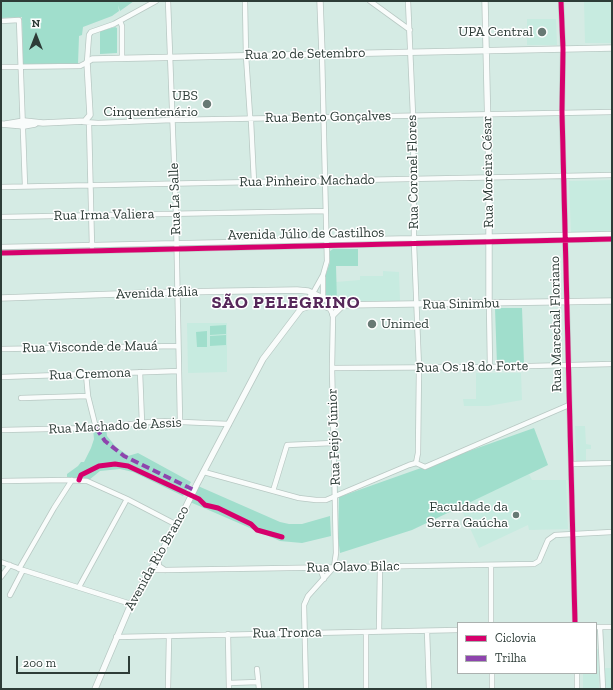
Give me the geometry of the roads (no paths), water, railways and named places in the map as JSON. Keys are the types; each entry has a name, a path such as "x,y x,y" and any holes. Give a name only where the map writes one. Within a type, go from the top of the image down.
{"main road":[{"path":"320,1 322,54"},
{"name":"Rua Moreira César","path":"485,1 490,239 489,304"},
{"name":"Rua 20 de Setembro","path":"87,62 92,59 122,58 612,48"},
{"path":"86,122 90,115 87,62"},
{"name":"Rua Bento Gonçalves","path":"4,124 86,122"},
{"path":"297,290 303,295 307,302"},
{"name":"Avenida Itália","path":"1,298 177,292 297,290 313,293"},
{"name":"Rua Sinimbu","path":"313,293 343,305 612,302"},
{"name":"Avenida Rio Branco","path":"95,689 131,604 177,525 263,359 313,293"},
{"path":"333,315 343,305"}],"street":[{"path":"87,62 90,33 120,21 156,1"},
{"name":"Rua La Salle","path":"168,1 176,214 180,422"},
{"path":"245,1 246,56 254,182"},
{"path":"370,1 410,30"},
{"name":"Rua Coronel Flores","path":"408,1 413,116 414,241 419,368 418,453 416,463"},
{"name":"Rua Marechal Floriano","path":"561,1 568,365 576,622"},
{"path":"1,21 20,20 26,186"},
{"path":"120,21 122,26 122,58"},
{"path":"313,293 323,275 326,265 327,243 322,54"},
{"name":"Rua 20 de Setembro","path":"1,67 80,66 87,62"},
{"name":"Rua Bento Gonçalves","path":"86,122 98,123 172,120 612,112"},
{"path":"90,115 98,123"},
{"path":"86,122 92,248"},
{"name":"Rua Pinheiro Machado","path":"1,187 612,174"},
{"name":"Rua Irma Valiera","path":"1,217 326,211"},
{"name":"Avenida Júlio de Castilhos","path":"1,253 31,252 68,246 118,248 566,238 612,234"},
{"name":"Avenida Júlio de Castilhos","path":"587,237 612,239"},
{"path":"68,246 68,252"},
{"name":"Avenida Júlio de Castilhos","path":"1,247 31,247 68,252 92,248"},
{"path":"12,247 12,253"},
{"path":"31,247 31,252"},
{"path":"323,275 323,298"},
{"name":"Rua Moreira César","path":"489,304 490,367"},
{"path":"302,308 315,305 326,306 330,309 333,315"},
{"name":"Rua Feijó Júnior","path":"333,315 332,368 336,553 334,567"},
{"name":"Rua Visconde de Mauá","path":"1,349 178,346"},
{"name":"Rua Os 18 do Forte","path":"332,368 490,367 612,364"},
{"name":"Rua Cremona","path":"1,377 179,371"},
{"path":"140,372 142,422"},
{"path":"86,374 88,396 96,428"},
{"path":"21,398 88,396"},
{"path":"204,472 299,498 326,500 335,495 416,463 425,467 569,405"},
{"name":"Rua Machado de Assis","path":"1,430 96,428 142,422 229,424"},
{"path":"273,491 287,445 333,443"},
{"path":"572,464 612,463"},
{"path":"10,594 21,569 70,480"},
{"path":"1,481 87,481 127,499 177,525"},
{"path":"79,587 127,499"},
{"path":"573,533 612,532"},
{"name":"Rua Olavo Bilac","path":"149,572 165,570 534,564 539,561 545,545 551,537 555,535 573,533"},
{"path":"158,557 159,566 165,570"},
{"path":"1,562 131,604"},
{"path":"491,565 492,622"},
{"path":"1,577 10,566"},
{"path":"380,566 380,632"},
{"path":"316,567 321,571 324,579"},
{"path":"306,689 304,605 308,596 334,567"},
{"path":"603,689 598,627 612,627"},
{"path":"427,630 430,689"},
{"name":"Rua Tronca","path":"116,637 457,630"},
{"path":"366,632 366,689"},
{"path":"228,634 229,689"},
{"path":"168,636 168,689"},
{"path":"258,669 259,689"},
{"path":"492,674 492,689"},
{"path":"576,674 577,689"},
{"path":"229,683 258,682"}],"place":[{"name":"UPA Central","path":"542,32"},
{"name":"UBS Cinquentenário","path":"207,104"},
{"name":"Unimed","path":"372,324"},
{"name":"Faculdade da Serra Gaúcha","path":"516,515"}],"district":[{"name":"SÃO PELEGRINO","path":"286,303"}]}
